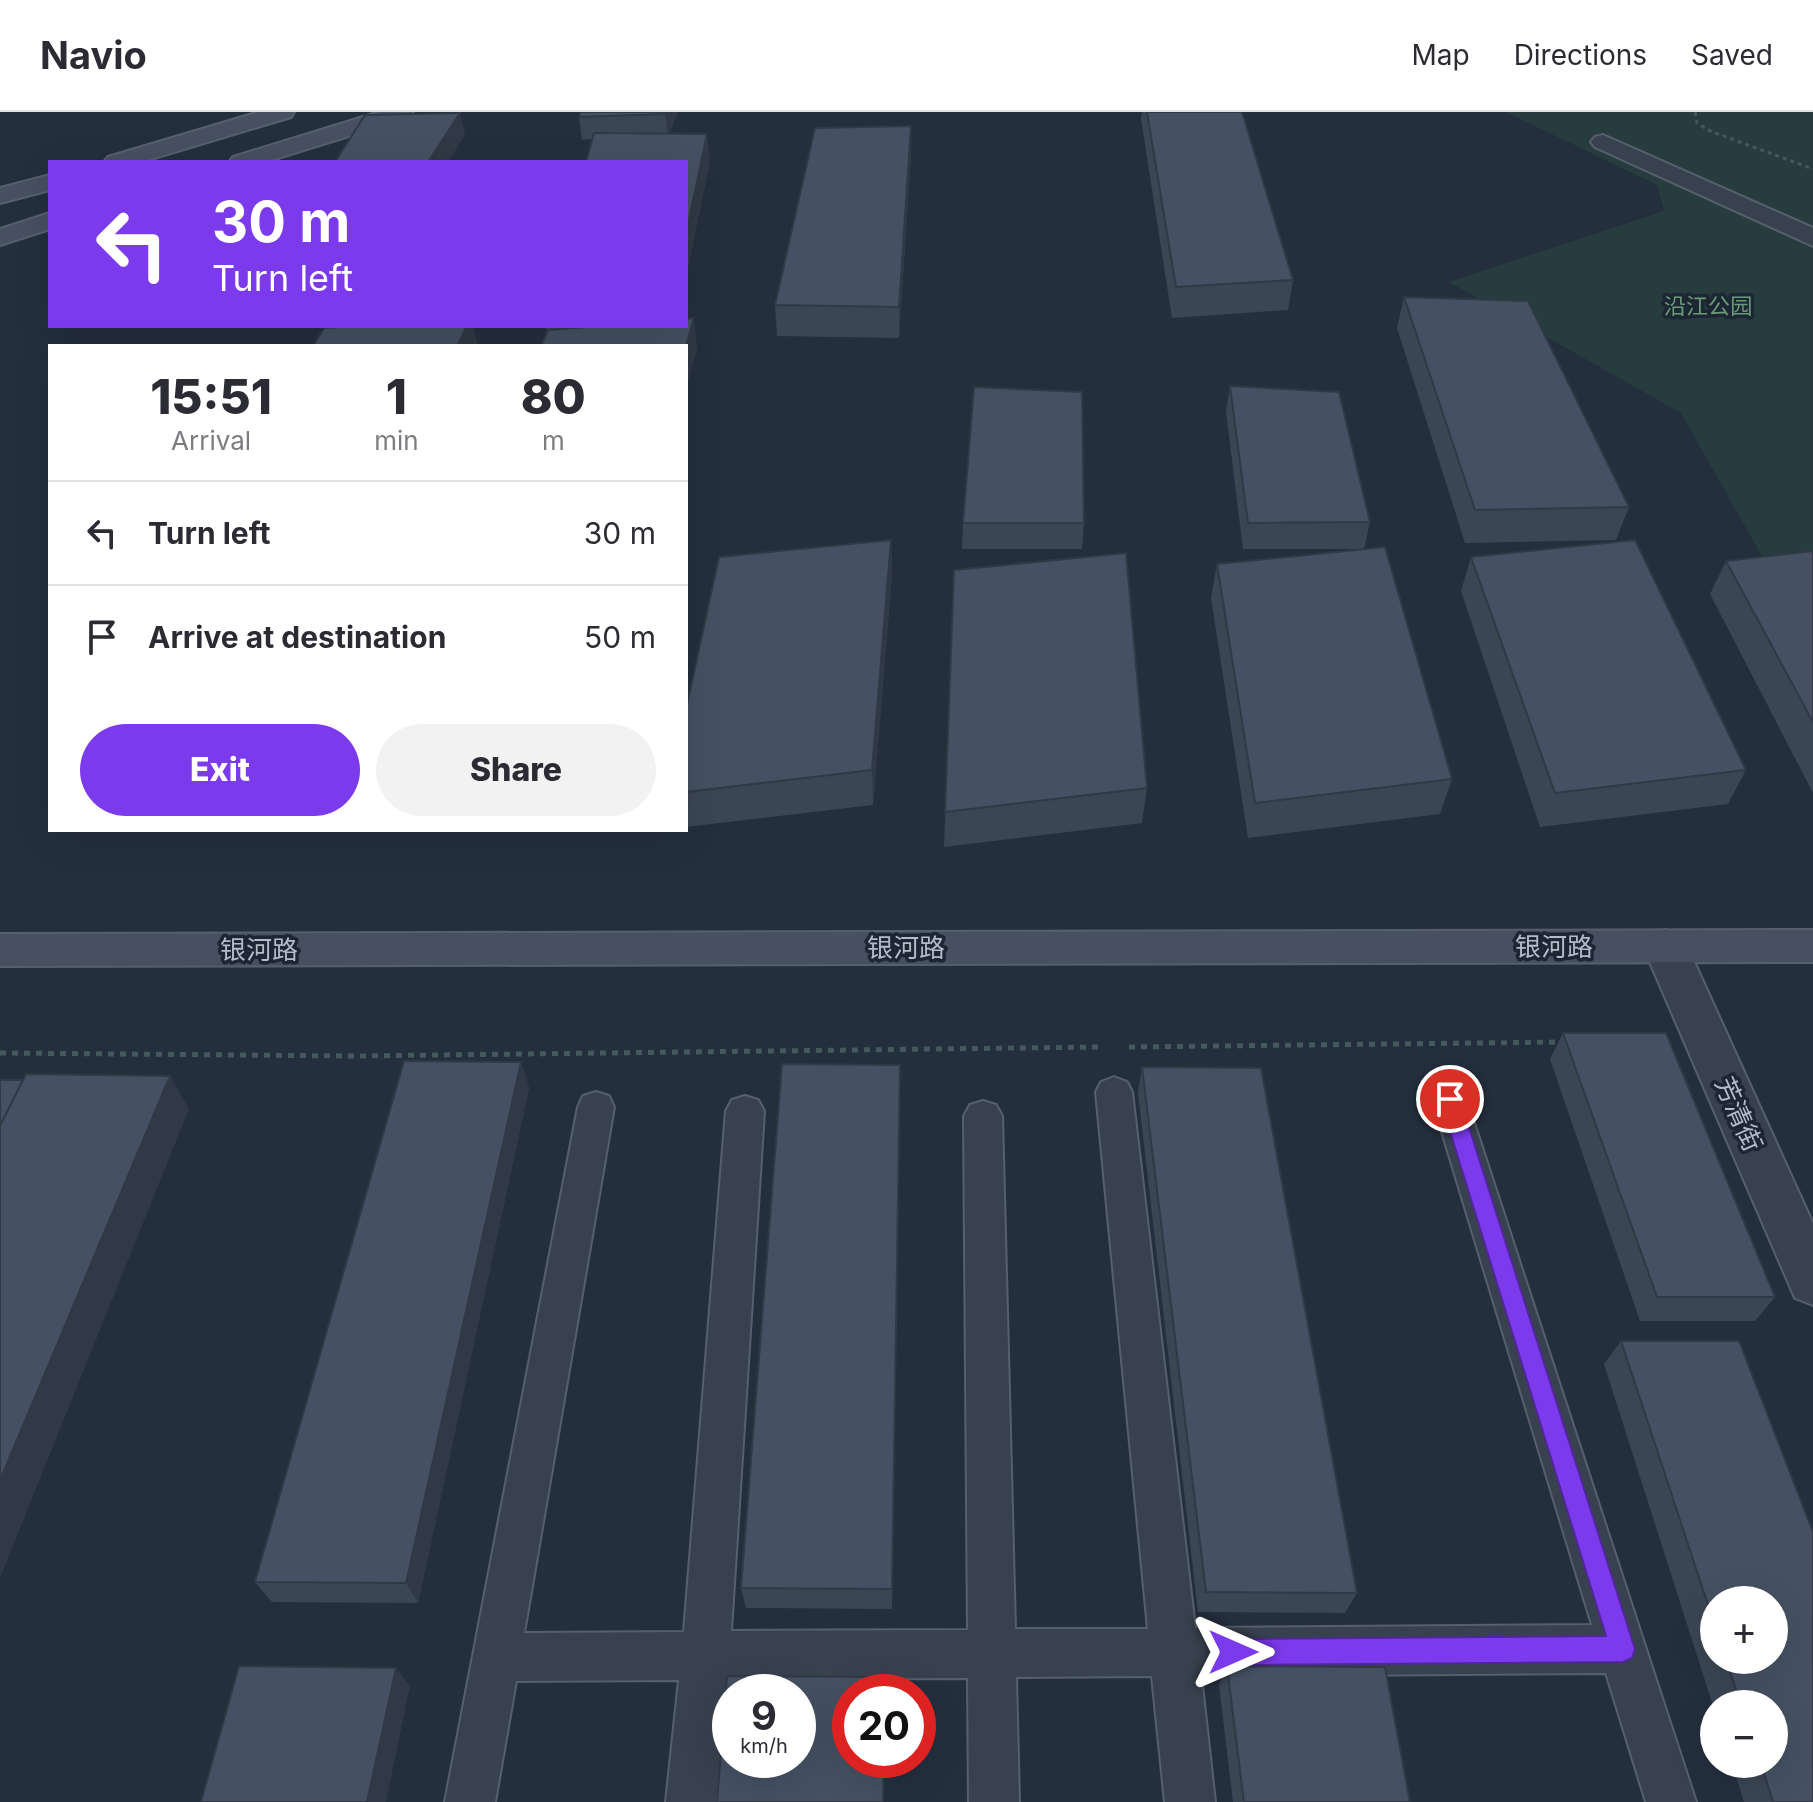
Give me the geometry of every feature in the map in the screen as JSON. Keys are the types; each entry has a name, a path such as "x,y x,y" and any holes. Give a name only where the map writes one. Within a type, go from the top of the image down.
{"street":[{"path":"123,160 283,112"},
{"path":"247,160 402,112"},
{"path":"1603,142 1813,238"},
{"path":"0,196 48,183"},
{"path":"0,237 48,222"},
{"name":"芳清街","path":"1665,946 1813,1282"},
{"name":"银河路","path":"0,950 1813,946"}],"lane":[{"path":"1114,1092 1190,1802"},
{"path":"1450,1099 1671,1802"},
{"path":"470,1802 596,1107"},
{"path":"691,1802 706,1656 745,1111"},
{"path":"983,1116 994,1802"},
{"path":"497,1657 1623,1649"}],"path":[{"path":"1695,112 1697,123 1717,137 1790,157 1813,169"},
{"path":"0,1053 356,1056 1573,1042"}],"green space":[{"name":"沿江公园","path":"1506,112 1813,112 1813,566 1767,565 1681,413 1449,282 1664,211 1657,185"}],"building":[{"path":"581,112 666,112 579,117"},
{"path":"1147,112 1242,112 1293,280 1176,287"},
{"path":"460,113 429,160 336,160 365,115"},
{"path":"911,126 899,307 775,305 815,128"},
{"path":"594,133 707,134 688,224 688,160 587,160"},
{"path":"1404,297 1528,301 1629,507 1475,510"},
{"path":"694,318 687,344 542,344 548,330 688,328 688,319"},
{"path":"324,328 466,328 458,344 314,344"},
{"path":"1230,386 1339,392 1370,522 1248,523"},
{"path":"974,387 1082,392 1084,523 963,523"},
{"path":"891,540 872,770 688,792 688,700 719,557"},
{"path":"1635,540 1746,770 1555,793 1471,557"},
{"path":"1385,547 1452,779 1255,803 1217,564"},
{"path":"1813,551 1813,722 1726,561"},
{"path":"1126,553 1147,788 945,812 954,570"},
{"path":"1563,1033 1666,1033 1775,1297 1657,1297"},
{"path":"404,1061 521,1062 406,1583 255,1582"},
{"path":"782,1064 900,1065 892,1589 741,1588"},
{"path":"1142,1067 1261,1068 1357,1593 1206,1592"},
{"path":"26,1074 170,1076 0,1480 0,1126"},
{"path":"0,1080 23,1080 0,1126"},
{"path":"1621,1341 1739,1341 1813,1532 1813,1802 1773,1802 1765,1778 1788,1778 1788,1690 1736,1690 1731,1674 1788,1674 1788,1586 1702,1586"},
{"path":"239,1666 396,1668 367,1802 201,1802"},
{"path":"1227,1666 1385,1667 1410,1802 1244,1802"},
{"path":"816,1677 832,1677 832,1778 884,1778 883,1802 717,1802 719,1778 816,1778"}],"route":[{"path":"1233,1652 1623,1649 1450,1099"}]}
